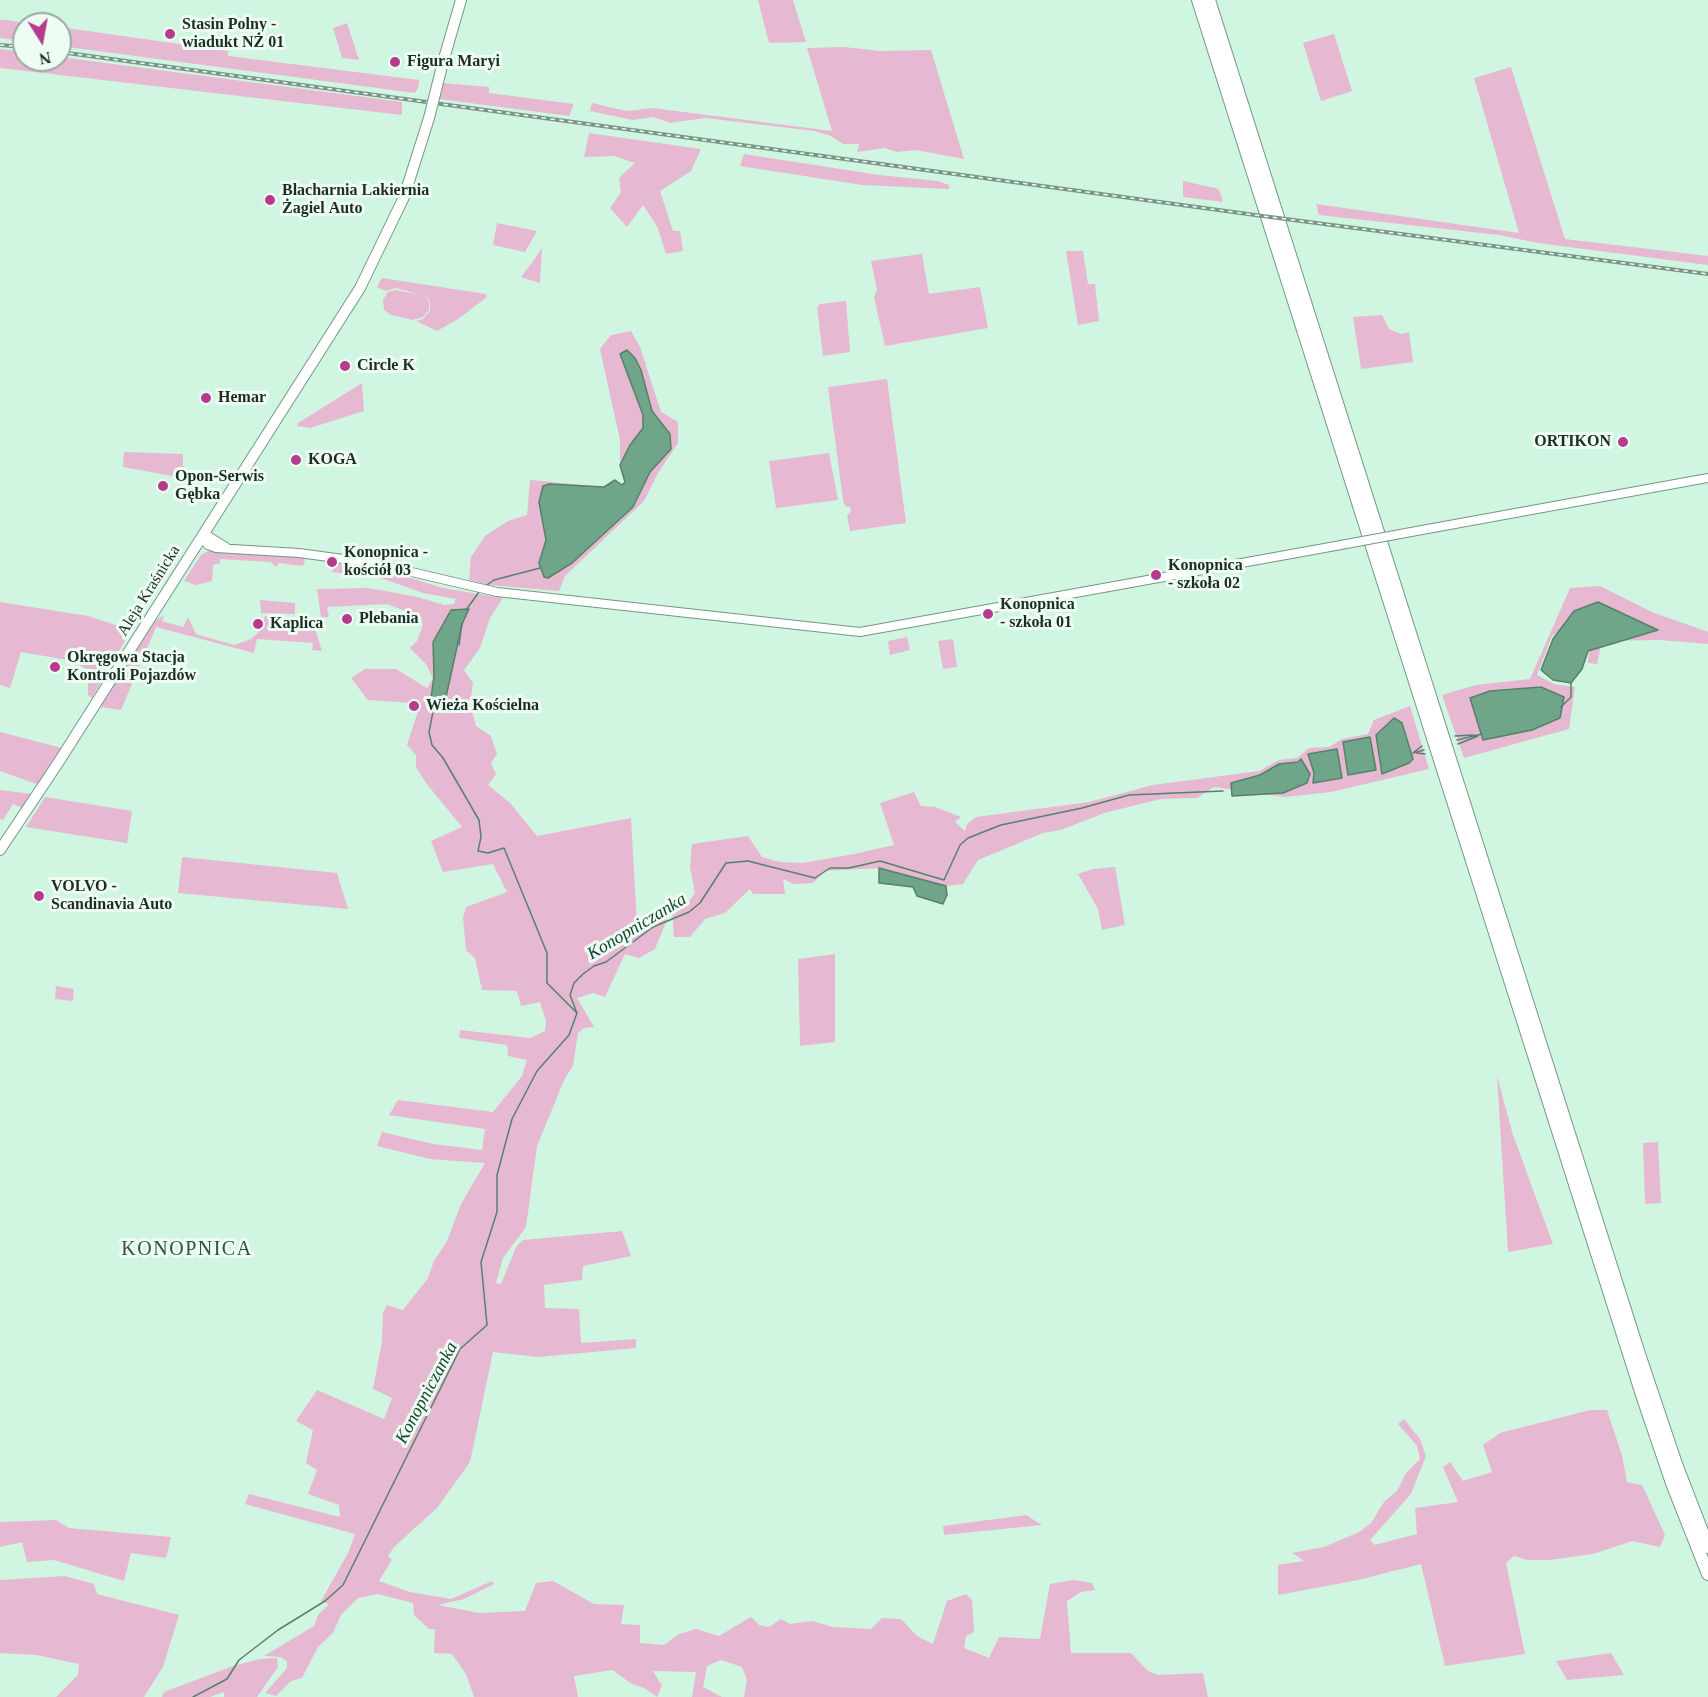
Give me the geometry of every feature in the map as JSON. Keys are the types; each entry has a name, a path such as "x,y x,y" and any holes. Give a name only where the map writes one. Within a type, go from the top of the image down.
{"highway":[{"path":"1198,0 1647,1409 1708,1574"},
{"path":"1210,3 1643,1364 1708,1547"}],"main road":[{"name":"Aleja Kraśnicka","path":"0,850 54,769 378,256 412,177 461,0"}],"street":[{"path":"201,537 208,536 226,547 373,562 497,592 860,632 1708,478"}],"shaded area":[{"path":"758,0 793,0 806,42 769,43"},
{"path":"0,20 12,21 12,40 0,38"},
{"path":"347,23 359,60 342,58 333,28"},
{"path":"72,29 228,51 228,56 419,80 415,93 72,48"},
{"path":"1334,34 1352,91 1321,101 1303,43"},
{"path":"844,47 881,51 931,50 964,159 916,150 897,152 884,148 857,152 859,144 843,144 831,136 814,131 705,118 670,123 653,117 633,120 590,111 592,103 626,111 653,108 832,131 807,48"},
{"path":"0,49 12,50 12,69 0,68"},
{"path":"72,59 402,102 402,115 34,72 72,72"},
{"path":"1511,67 1565,239 1708,256 1708,265 1538,243 1499,235 1319,215 1316,204 1519,233 1474,78"},
{"path":"443,83 489,87 489,93 574,104 569,116 439,99"},
{"path":"589,133 701,149 691,171 660,191 673,231 680,231 683,251 666,254 658,228 643,205 627,227 610,208 621,192 619,178 635,163 614,156 584,157"},
{"path":"744,154 879,175 938,181 949,185 949,189 862,185 740,166"},
{"path":"1183,181 1219,189 1223,202 1183,197"},
{"path":"497,223 537,231 525,252 493,245"},
{"path":"542,248 540,283 521,277 534,260"},
{"path":"1066,251 1083,251 1088,284 1095,284 1099,321 1078,325"},
{"path":"922,254 929,294 980,287 988,328 885,346 874,297 877,290 871,261"},
{"path":"382,278 486,294 487,297 458,319 437,331 416,321 423,319 430,311 430,301 424,295 429,302 429,310 423,317 413,320 391,315 384,310 383,300 388,292 396,290 422,295 396,288 386,291 377,287"},
{"path":"846,301 850,352 823,356 817,307 820,304"},
{"path":"1382,315 1389,329 1401,334 1409,332 1413,362 1361,369 1353,317"},
{"path":"631,331 640,347 661,412 678,422 678,443 658,473 644,501 565,576 559,591 488,585 469,580 471,557 485,536 508,521 527,515 530,480 604,487 615,480 622,485 625,482 620,465 620,440 600,349 611,335"},
{"path":"627,350 635,358 641,370 652,411 670,434 671,449 650,472 633,507 572,563 548,578 544,577 539,563 546,540 539,502 543,486 549,484 604,487 615,480 622,485 625,482 620,465 630,445 643,428 643,415 620,354"},
{"path":"887,379 906,523 850,531 847,516 851,511 850,507 845,506 843,500 828,387"},
{"path":"362,383 364,411 310,428 297,426 298,423"},
{"path":"124,452 183,454 183,478 123,467"},
{"path":"829,453 838,500 776,508 769,461"},
{"path":"208,551 304,558 305,560 303,566 279,563 276,567 271,562 220,559 220,563 213,565 212,581 196,585 184,581 201,555"},
{"path":"335,564 385,570 443,588 503,598 490,618 480,648 464,670 473,683 470,703 476,726 491,736 497,754 491,763 496,774 488,785 510,803 537,836 631,818 637,925 662,911 667,920 655,949 639,958 625,954 605,997 593,993 577,998 594,1027 584,1028 578,1033 573,1066 565,1078 537,1146 526,1227 503,1258 496,1283 501,1284 516,1247 523,1240 622,1231 631,1256 583,1266 582,1280 544,1285 545,1308 579,1309 581,1343 636,1339 636,1348 538,1357 493,1352 470,1462 437,1508 394,1547 388,1556 392,1560 379,1581 410,1592 451,1599 492,1581 494,1584 464,1599 438,1605 479,1613 525,1611 536,1583 553,1581 594,1604 624,1605 621,1624 640,1625 640,1643 664,1645 679,1634 696,1629 719,1636 751,1617 759,1625 769,1627 781,1619 790,1624 812,1621 833,1627 871,1629 882,1618 901,1619 917,1636 933,1644 947,1601 966,1594 972,1600 974,1632 966,1636 964,1648 989,1658 999,1637 1040,1639 1050,1584 1074,1580 1092,1583 1095,1590 1081,1592 1067,1601 1071,1653 1131,1653 1148,1671 1158,1675 1203,1673 1208,1697 744,1697 747,1680 742,1667 721,1660 707,1666 703,1687 722,1697 692,1697 696,1672 653,1671 662,1686 657,1697 646,1689 630,1683 613,1670 574,1676 578,1697 474,1697 466,1674 452,1654 434,1653 435,1629 429,1629 414,1615 413,1603 378,1594 358,1598 341,1615 333,1633 318,1647 302,1678 291,1681 276,1696 265,1693 287,1668 287,1661 281,1657 264,1656 314,1626 318,1615 329,1604 321,1601 348,1553 355,1534 245,1504 249,1494 340,1517 339,1505 308,1494 317,1470 306,1463 313,1430 296,1421 317,1390 384,1419 392,1398 373,1389 382,1341 383,1313 387,1305 403,1310 428,1278 434,1261 447,1241 461,1204 485,1163 430,1159 377,1146 382,1132 433,1144 482,1150 485,1129 389,1115 398,1100 493,1112 522,1076 527,1060 508,1056 507,1045 459,1038 460,1030 530,1038 545,1031 546,1021 540,1002 521,1006 517,991 482,990 475,958 466,950 463,918 466,907 507,892 493,864 443,872 431,841 462,827 426,783 416,767 416,755 407,745 419,708 414,703 368,700 351,678 365,669 396,669 427,688 433,679 426,664 410,648 417,641 423,625 421,617 387,604 327,607 329,617 321,617 317,589 368,588 418,597 444,605 454,604 456,599 423,593 381,578 332,572"},
{"path":"1600,586 1652,612 1708,632 1708,644 1660,640 1602,641 1597,664 1588,663 1591,625 1575,621 1552,636 1537,675 1554,684 1575,687 1569,729 1464,758 1442,695 1476,685 1530,679 1570,588"},
{"path":"260,600 295,603 295,614 261,613"},
{"path":"0,602 88,616 131,630 92,698 88,695 88,684 94,672 67,660 21,652 10,688 0,685"},
{"path":"1598,602 1658,630 1588,651 1582,669 1571,683 1553,680 1541,670 1553,639 1574,611"},
{"path":"469,609 462,624 446,697 435,703 431,698 434,676 433,642 451,610"},
{"path":"164,615 162,621 183,627 188,617 196,634 234,645 251,639 261,630 265,616 312,619 322,651 312,650 313,643 257,639 254,653 156,627 121,710 100,707 155,621"},
{"path":"907,637 910,650 890,655 888,641"},
{"path":"953,639 957,667 943,669 938,641"},
{"path":"1541,687 1564,697 1560,718 1532,730 1483,740 1470,698 1490,691"},
{"path":"1410,706 1429,769 1331,792 1285,797 1214,787 1197,798 1161,799 1104,813 1061,830 1043,833 978,860 963,884 946,886 879,868 825,871 813,883 793,884 783,879 785,894 753,894 750,889 725,913 705,919 690,937 674,937 672,911 686,905 695,893 690,867 692,844 748,836 762,857 780,862 802,863 854,854 894,845 880,803 914,792 921,806 935,807 961,817 955,822 965,831 967,824 976,817 1089,802 1153,785 1259,771 1279,760 1297,758 1309,748 1329,747 1342,739 1368,734 1374,720"},
{"path":"1394,718 1402,723 1413,759 1409,763 1382,774 1376,735"},
{"path":"0,732 64,749 39,785 0,771"},
{"path":"1370,737 1376,770 1348,775 1343,742"},
{"path":"1337,749 1342,778 1313,783 1314,773 1308,754"},
{"path":"1301,759 1310,774 1307,783 1283,793 1232,796 1231,783 1260,775 1279,764 1298,762"},
{"path":"0,790 32,794 22,808 13,804 3,820 0,819"},
{"path":"45,797 132,811 127,843 26,827"},
{"path":"182,857 337,873 348,909 178,893"},
{"path":"1115,867 1125,925 1102,930 1098,909 1078,874 1093,869"},
{"path":"879,868 946,886 947,895 943,904 917,896 913,887 879,883"},
{"path":"835,954 835,1042 800,1046 798,959"},
{"path":"56,986 74,989 73,1001 55,999"},
{"path":"1497,1076 1513,1135 1553,1244 1508,1252"},
{"path":"1658,1142 1661,1203 1645,1204 1643,1143"},
{"path":"1590,1410 1607,1410 1622,1455 1627,1482 1642,1485 1665,1535 1660,1547 1632,1541 1593,1554 1549,1560 1527,1560 1514,1556 1506,1563 1525,1654 1445,1666 1421,1564 1358,1580 1278,1595 1278,1565 1304,1561 1292,1553 1324,1547 1359,1532 1371,1523 1384,1502 1397,1491 1406,1473 1420,1459 1417,1446 1398,1424 1404,1419 1420,1439 1426,1456 1411,1494 1370,1540 1375,1545 1417,1534 1415,1508 1458,1502 1443,1467 1450,1462 1463,1481 1492,1472 1483,1445 1500,1433"},
{"path":"1026,1515 1042,1525 944,1535 943,1526"},
{"path":"56,1520 69,1528 171,1537 166,1558 131,1553 124,1581 54,1560 27,1562 22,1542 0,1547 0,1522"},
{"path":"65,1576 94,1584 97,1594 179,1615 163,1667 144,1697 56,1697 78,1675 79,1664 36,1655 0,1653 0,1580"},
{"path":"1611,1653 1624,1675 1567,1680 1556,1661"},
{"path":"277,1658 278,1667 257,1697 224,1697 224,1692 210,1697 162,1697 164,1692 233,1666 260,1659"}],"waterway":[{"path":"487,585 494,580 540,568"},
{"path":"466,610 479,592"},
{"path":"459,645 462,623"},
{"path":"1560,708 1571,697 1571,683"},
{"path":"435,702 429,732 432,745 443,758 479,820 481,837 478,851 488,853 504,848 547,953 547,983 577,1013"},
{"path":"1457,740 1482,734"},
{"path":"1455,736 1474,735"},
{"path":"1458,744 1478,736"},
{"path":"1414,752 1422,746"},
{"path":"1413,753 1424,750"},
{"path":"1417,753 1425,754"},
{"name":"Konopniczanka","path":"193,1697 227,1679 239,1660 278,1630 325,1601 343,1585 460,1349 487,1325 481,1262 497,1212 497,1175 512,1119 537,1071 569,1035 577,1013 570,995 574,983 583,974 594,966 606,962 653,927 689,912 700,903 726,863 748,861 815,878 830,868 849,868 880,861 944,880 960,845 968,838 1001,825 1082,808 1129,795 1223,791"}],"railway":[{"path":"0,45 12,46"},
{"path":"72,54 1255,215 1708,274"}],"place":[{"name":"Stasin Polny - wiadukt NŻ 01","path":"170,34"},
{"name":"Figura Maryi","path":"395,62"},
{"name":"Blacharnia Lakiernia Żagiel Auto","path":"270,200"},
{"name":"Circle K","path":"345,366"},
{"name":"Hemar","path":"206,398"},
{"name":"ORTIKON","path":"1623,442"},
{"name":"KOGA","path":"296,460"},
{"name":"Opon-Serwis Gębka","path":"163,486"},
{"name":"Konopnica - kościół 03","path":"332,562"},
{"name":"Konopnica - szkoła 02","path":"1156,575"},
{"name":"Konopnica - szkoła 01","path":"988,614"},
{"name":"Plebania","path":"347,619"},
{"name":"Kaplica","path":"258,624"},
{"name":"Okręgowa Stacja Kontroli Pojazdów","path":"55,667"},
{"name":"Wieża Kościelna","path":"414,706"},
{"name":"VOLVO - Scandinavia Auto","path":"39,896"}],"district":[{"name":"KONOPNICA","path":"187,1250"}]}
